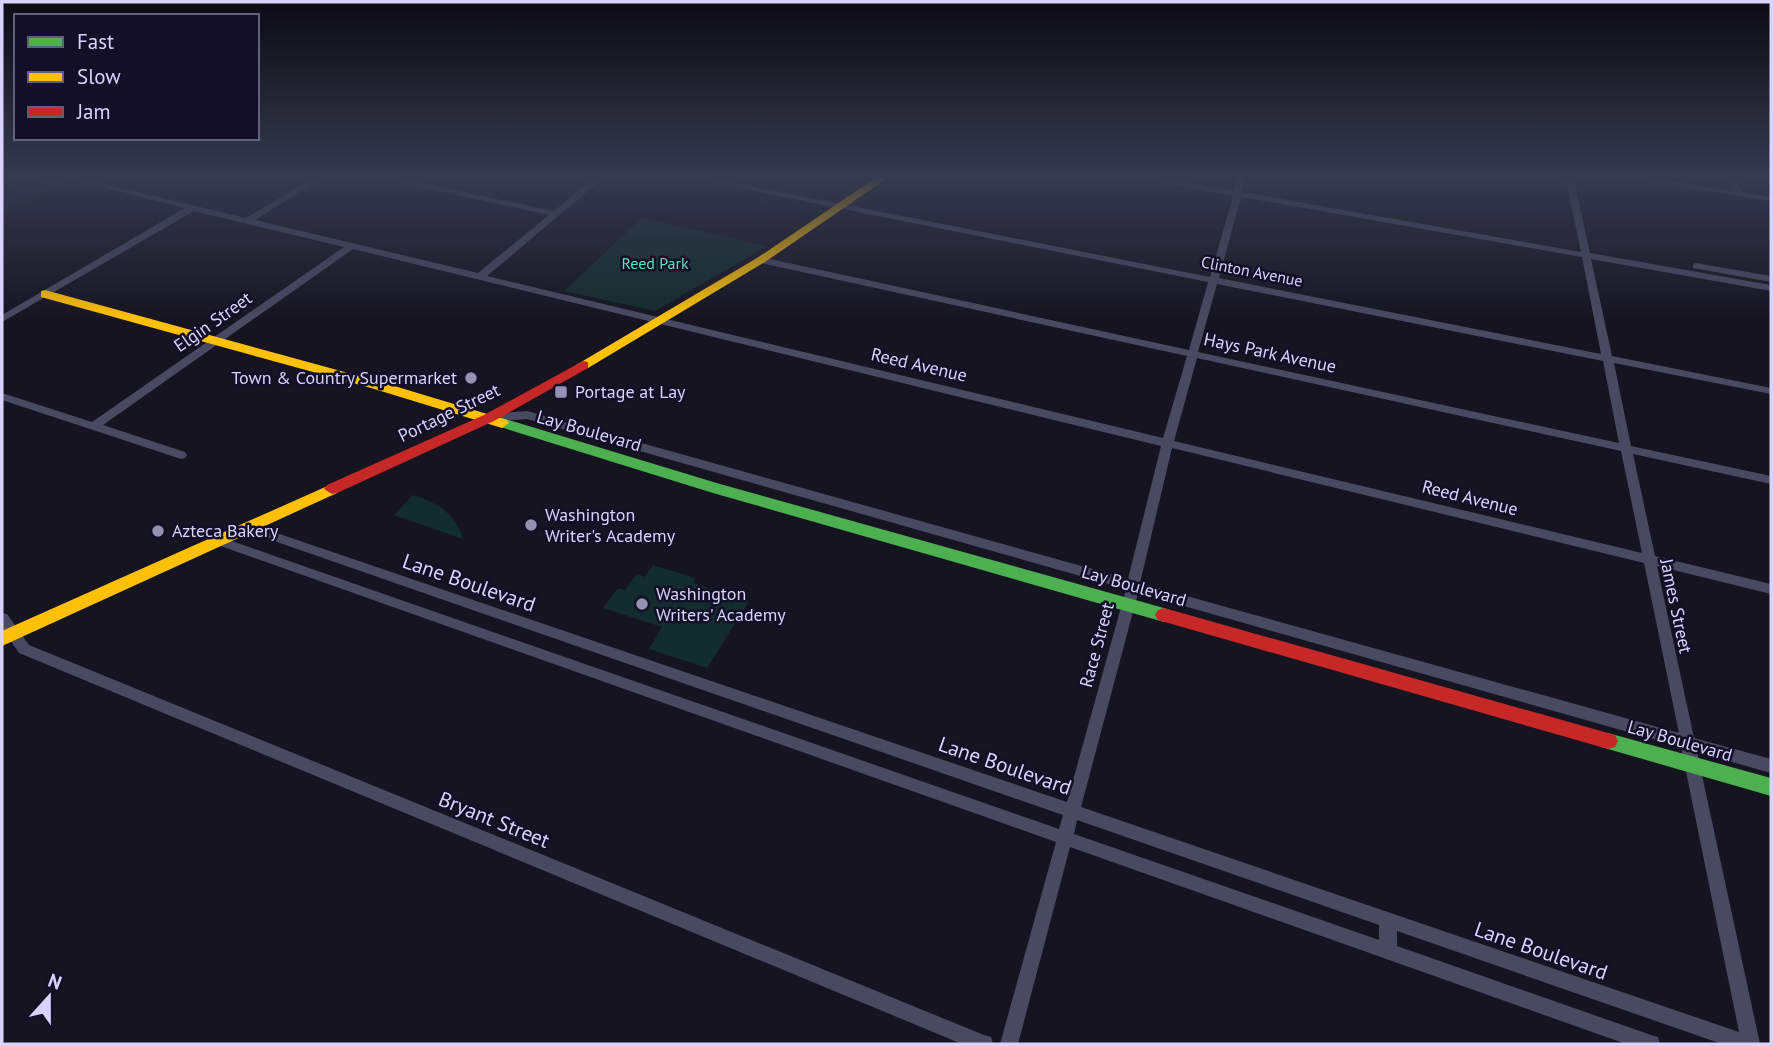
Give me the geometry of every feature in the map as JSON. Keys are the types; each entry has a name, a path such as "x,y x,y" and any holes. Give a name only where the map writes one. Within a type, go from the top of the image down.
{"street":[{"path":"2,319 167,224"},
{"name":"Reed Avenue","path":"259,224 1771,589"},
{"path":"478,278 543,224"},
{"name":"Portage Street","path":"7,636 489,418 661,321 815,224"},
{"name":"Clinton Avenue","path":"936,224 1771,391"},
{"name":"Race Street","path":"1009,1044 1133,586 1168,442 1230,224"},
{"path":"1429,224 1771,288"},
{"name":"James Street","path":"1579,224 1749,1044"},
{"name":"Elgin Street","path":"94,426 352,246"},
{"path":"1584,251 1771,279"},
{"name":"Hays Park Avenue","path":"761,260 1771,480"},
{"name":"Lay Boulevard","path":"45,295 489,418 510,428 689,480 1771,787"},
{"path":"2,396 181,455"},
{"name":"Lay Boulevard","path":"489,418 527,415 1771,766"},
{"path":"689,480 701,465"},
{"path":"899,539 908,523"},
{"name":"Lane Boulevard","path":"249,528 1749,1044"},
{"path":"219,541 1651,1044"},
{"name":"Bryant Street","path":"2,618 7,636 24,649 984,1044"},
{"path":"517,646 533,627"},
{"path":"1392,679 1393,659"},
{"path":"765,733 776,710"},
{"path":"1388,920 1388,952"}],"green space":[{"name":"Reed Park","path":"636,224 668,224 767,246 655,311 564,291"},
{"path":"413,495 444,510 455,522 463,539 394,515"},
{"path":"653,565 695,578 693,583 749,601 707,668 649,649 662,627 603,608 618,588 625,590 637,574 645,577"}],"traffic: fast":[{"path":"502,423 718,489 1164,615"},
{"path":"1608,741 1771,787"}],"traffic: slow":[{"path":"583,365 761,260 815,224"},
{"path":"45,294 376,385 502,423"},
{"path":"2,639 332,489"}],"traffic: jam":[{"path":"332,489 489,418 583,365"},
{"path":"1164,615 1608,741"}],"place":[{"name":"Town & Country Supermarket","path":"471,378"},
{"name":"Portage at Lay","path":"561,392"},
{"name":"Washington Writer's Academy","path":"531,525"},
{"name":"Azteca Bakery","path":"158,531"},
{"name":"Washington Writers' Academy","path":"642,604"}]}
